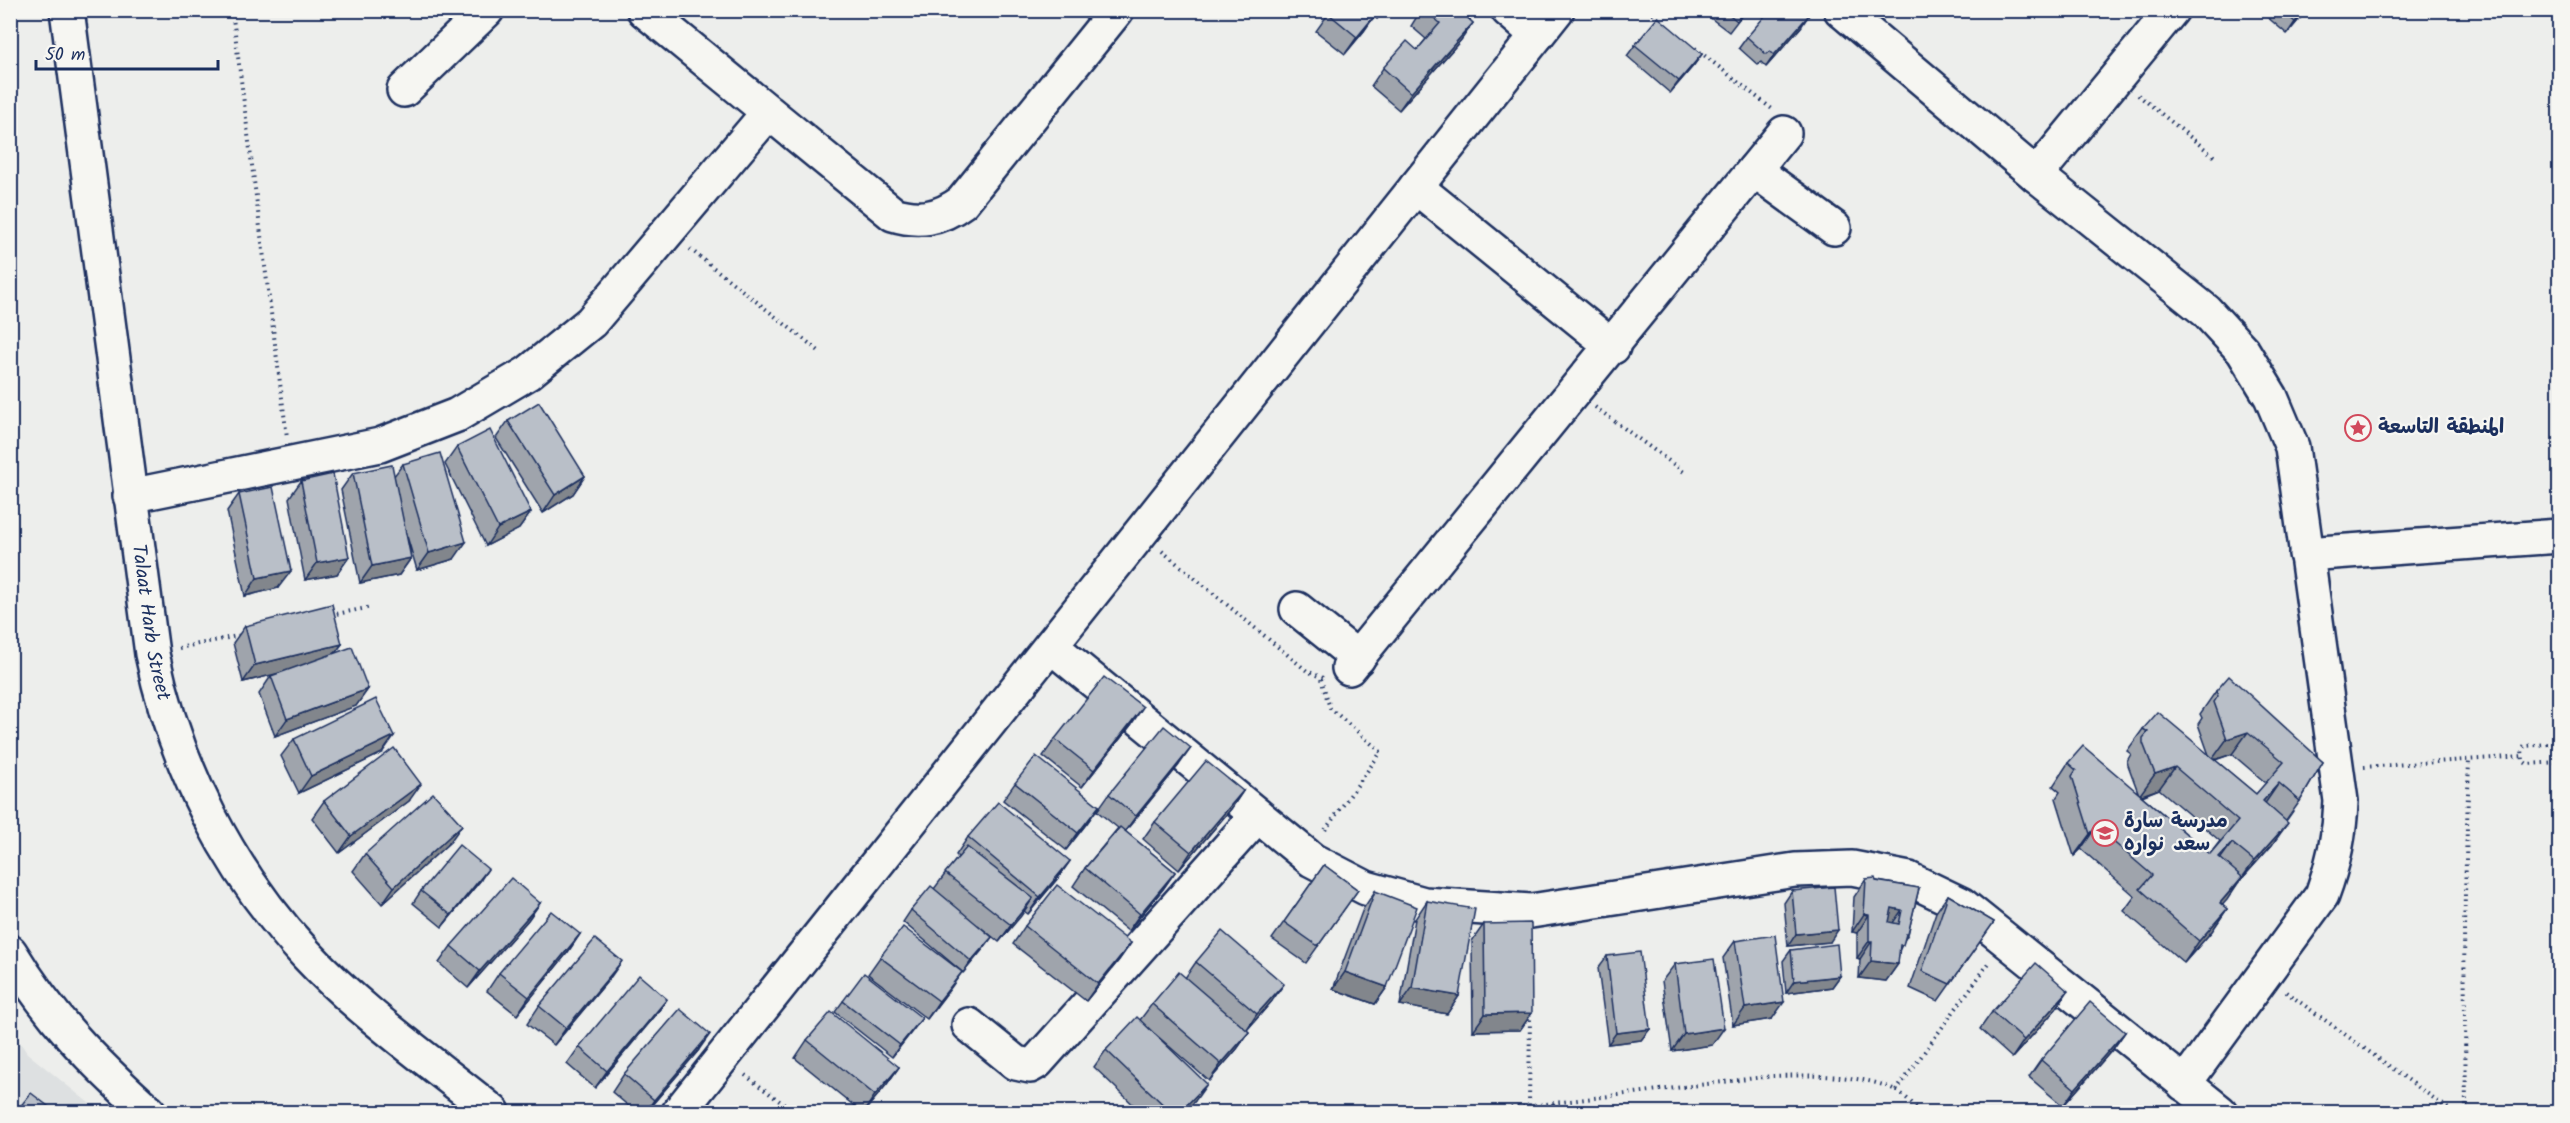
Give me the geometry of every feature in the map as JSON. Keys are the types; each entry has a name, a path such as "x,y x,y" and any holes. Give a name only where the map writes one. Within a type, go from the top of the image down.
{"street":[{"name":"Talaat Harb Street","path":"67,10 152,654 173,732 192,780 215,827 272,914 306,954 344,990 493,1113"},
{"path":"404,90 487,10"},
{"path":"644,10 893,214 911,219 938,216 962,202 1117,10"},
{"path":"679,1113 1547,23 1508,10"},
{"path":"1841,10 2036,175 2206,311 2243,351 2271,397 2292,447 2341,801 2340,833 2333,865 2322,896 2184,1084"},
{"path":"2036,175 2172,10"},
{"path":"130,496 291,465 391,441 457,415 528,374 591,322 768,113"},
{"path":"1297,609 1343,668 1575,392 1784,133"},
{"path":"1754,170 1834,228"},
{"path":"1416,187 1612,347"},
{"path":"2306,554 2559,536"},
{"path":"1051,646 1307,856 1366,888 1424,904 1531,911 1795,870 1852,868 1909,879 1961,904 2220,1113"},
{"path":"969,1025 1016,1062 1030,1066 1037,1062 1257,816"},
{"path":"10,952 32,988 89,1058 149,1113"}],"path":[{"path":"232,10 291,465"},
{"path":"1648,10 1666,25"},
{"path":"1694,47 1783,119 1784,133"},
{"path":"2117,77 2215,158"},
{"path":"668,232 820,352"},
{"path":"1575,392 1684,472"},
{"path":"1140,533 1307,671 1343,668 1330,708 1381,752 1307,856"},
{"path":"326,617 372,607"},
{"path":"152,654 244,634"},
{"path":"2559,742 2525,746 2523,756 2527,764 2559,762"},
{"path":"2336,769 2523,756"},
{"path":"2466,1113 2464,928 2469,759"},
{"path":"1896,1091 2005,940"},
{"path":"2263,976 2453,1113"},
{"path":"1529,1106 1530,1003"},
{"path":"723,1058 794,1113"},
{"path":"1481,1113 1553,1102 1772,1076 1814,1075 1856,1080 1896,1091 1922,1113"},
{"path":"1553,1102 1554,1113"}],"shaded area":[{"path":"10,1027 27,1053 100,1112 11,1112"}],"building":[{"path":"1331,10 1371,10 1376,14 1357,37 1329,14"},
{"path":"1425,10 1459,10 1473,23 1411,93 1383,68 1407,41 1417,50 1440,23"},
{"path":"1724,10 1745,10 1737,21"},
{"path":"1770,10 1804,10 1809,15 1774,55 1770,51 1766,54 1747,37"},
{"path":"2281,10 2305,10 2295,22"},
{"path":"1658,17 1702,54 1679,81 1635,45"},
{"path":"539,402 585,476 555,495 508,421"},
{"path":"490,430 531,512 498,528 457,447"},
{"path":"440,453 466,542 429,553 403,464"},
{"path":"392,465 411,558 372,566 353,473"},
{"path":"333,474 349,557 317,563 301,481"},
{"path":"273,487 291,571 257,578 239,494"},
{"path":"332,604 342,644 255,665 245,626"},
{"path":"352,647 368,689 287,719 271,676"},
{"path":"2229,676 2323,762 2300,801 2279,783 2263,801 2288,823 2254,861 2232,843 2219,857 2242,877 2220,903 2227,909 2199,941 2140,889 2152,875 2096,827 2090,834 2072,776 2076,770 2068,763 2083,746 2210,854 2238,821 2175,767 2155,774 2143,743 2143,738 2148,732 2143,729 2158,712 2256,794 2284,762 2248,732 2227,739 2214,702 2218,696 2216,691"},
{"path":"1104,677 1143,707 1094,770 1055,739"},
{"path":"376,699 394,736 311,776 294,739"},
{"path":"1164,726 1191,748 1136,816 1109,794"},
{"path":"394,748 421,784 351,836 324,801"},
{"path":"1036,756 1099,806 1078,833 1015,783"},
{"path":"1206,761 1243,791 1191,852 1155,822"},
{"path":"433,793 462,825 394,887 365,854"},
{"path":"998,802 1070,861 1040,897 968,837"},
{"path":"1120,827 1175,872 1140,914 1085,868"},
{"path":"459,845 488,869 451,915 421,891"},
{"path":"967,847 1033,898 1011,925 945,873"},
{"path":"1324,865 1358,890 1318,946 1284,922"},
{"path":"511,878 540,903 480,971 451,946"},
{"path":"1875,878 1876,881 1919,888 1908,934 1906,934 1903,945 1900,945 1898,964 1871,961 1872,941 1869,941 1869,915 1864,914 1866,879","holes":["1892,908 1902,910 1899,924 1889,922"]},
{"path":"1057,885 1131,943 1098,984 1025,926"},
{"path":"931,886 992,937 971,961 911,910"},
{"path":"1834,887 1838,930 1796,934 1792,891"},
{"path":"1375,891 1417,907 1387,987 1345,972"},
{"path":"1948,895 1994,922 1950,984 1922,971"},
{"path":"1427,901 1475,909 1459,996 1412,988"},
{"path":"551,911 580,934 529,997 499,973"},
{"path":"1531,923 1532,1013 1485,1014 1484,924"},
{"path":"903,927 962,972 939,1001 880,957"},
{"path":"1222,931 1284,984 1257,1014 1196,962"},
{"path":"1775,935 1784,1002 1745,1008 1735,941"},
{"path":"595,939 622,961 566,1028 539,1006"},
{"path":"1837,944 1840,976 1794,981 1791,950"},
{"path":"1640,952 1650,1029 1616,1033 1607,956"},
{"path":"1714,959 1724,1028 1684,1034 1675,964"},
{"path":"2036,963 2068,991 2024,1040 1992,1012"},
{"path":"1179,972 1249,1032 1221,1064 1152,1004"},
{"path":"864,973 922,1018 900,1045 843,1001"},
{"path":"639,975 667,999 607,1071 579,1047"},
{"path":"2090,1002 2125,1032 2075,1089 2041,1060"},
{"path":"680,1009 710,1034 654,1100 624,1074"},
{"path":"831,1012 899,1067 875,1095 807,1040"},
{"path":"1137,1017 1207,1084 1179,1113 1172,1113 1106,1050"},
{"path":"31,1093 57,1113 15,1113"}],"place":[{"name":"المنطقة التاسعة","path":"2358,428"},
{"name":"مدرسة سارة سعد نواره","path":"2105,833"}]}
